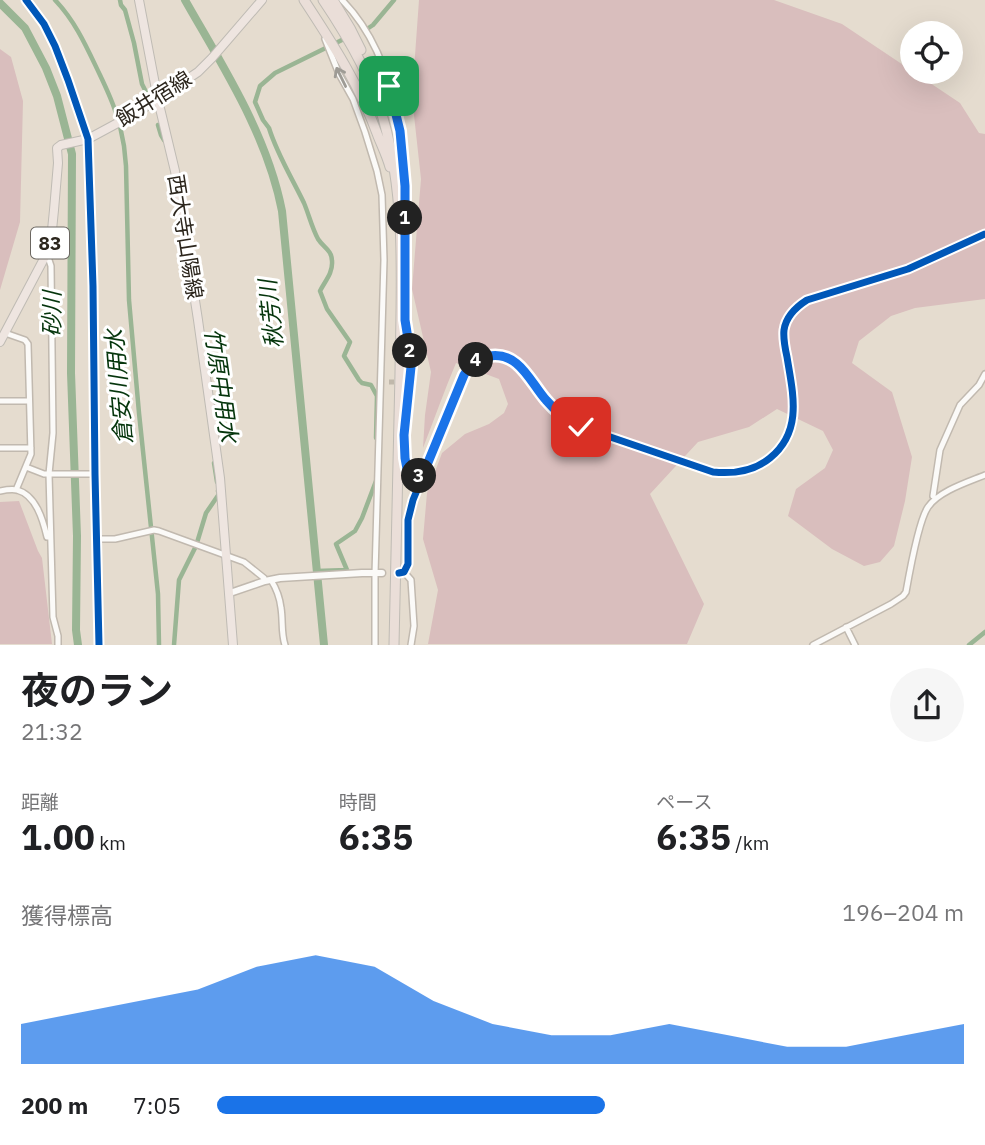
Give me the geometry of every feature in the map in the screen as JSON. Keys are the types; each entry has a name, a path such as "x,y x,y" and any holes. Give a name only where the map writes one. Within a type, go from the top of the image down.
{"highway":[{"path":"323,0 347,29"},
{"path":"333,0 353,41 383,116 400,206 402,278 394,645"},
{"path":"307,4 358,88 388,162 400,206"}],"main road":[{"name":"西大寺山陽線","path":"139,0 175,171 198,320 220,478 233,645"},
{"name":"飯井宿線","path":"0,342 45,258 51,240 57,148 86,139 138,113 198,72 262,0"}],"street":[{"path":"26,0 44,24 55,46 76,101 86,139 93,286 99,645"},
{"path":"342,0 361,23 382,65 400,131 405,186 405,320 410,351 405,458 407,469 422,477"},
{"path":"334,52 339,74 355,99 371,148 382,195 384,260 379,573 375,645"},
{"path":"638,447 720,473 748,470 762,463 784,442 792,421 794,399 784,329 798,306 807,300 908,269 985,234"},
{"path":"45,258 51,266 50,474 53,617 58,645"},
{"path":"5,333 28,344 31,454 16,490"},
{"path":"411,645 414,626 411,580 402,572 408,564 407,531 410,510 464,375 473,363 486,356 500,355 513,360 554,409 581,427"},
{"path":"933,495 940,450 960,405 979,385 985,374"},
{"path":"380,381 389,382"},
{"path":"0,401 29,401"},
{"path":"1,448 31,448"},
{"path":"26,467 37,473 95,474"},
{"path":"813,645 903,596 928,507 953,489 985,475"},
{"path":"0,491 16,490 30,497 36,505 47,537"},
{"path":"97,539 114,539 154,530 244,562 268,580 281,608 285,645"},
{"path":"230,593 268,580 379,573"},
{"path":"846,627 855,645"}],"shaded area":[{"path":"419,0 774,0 842,24 900,63 900,84 932,84 960,103 979,133 985,134 985,299 915,308 891,316 859,341 852,363 892,392 912,457 894,546 880,562 864,566 832,549 788,516 796,489 825,468 833,450 823,431 777,409 749,427 698,442 650,494 704,604 687,644 428,644 438,590 423,539 427,493 442,453 465,434 489,424 504,413 508,404 499,379 456,363 423,448 431,372 412,289 421,179 412,97"},
{"path":"0,49 11,57 23,101 20,222 0,290"},
{"path":"19,501 42,558 52,644 0,644 0,502"}],"waterway":[{"name":"倉安川用水","path":"55,0 86,45 118,120"},
{"name":"竹原中用水","path":"120,0 134,43 142,84 150,100"},
{"name":"秋芳川","path":"185,0 255,128 266,155 282,211 324,645"},
{"path":"367,29 394,0"},
{"name":"砂川","path":"0,3 25,28 46,68 57,96 72,154 71,373 78,645"},
{"path":"346,38 275,73 260,86 255,102 304,203 316,235 331,254 331,269 320,291 327,309 350,342 344,356 359,380 371,385 377,396 376,438"},
{"name":"竹原中用水","path":"158,125 164,140"},
{"name":"倉安川用水","path":"120,126 126,166 129,300 158,594 159,645"},
{"name":"竹原中用水","path":"214,463 217,482"},
{"path":"317,571 347,570 336,544 355,531 376,481"},
{"name":"竹原中用水","path":"174,645 179,580 196,546 206,513 219,494 218,491"},
{"path":"969,645 985,632"}],"tunnel":[{"path":"360,97 383,88"},
{"path":"389,382 400,382"},
{"path":"581,427 638,447"}],"cycle path":[{"path":"26,0 44,24 55,46 88,139 99,645"},
{"path":"399,573 404,572 408,564 408,520 413,500 464,375 477,360 499,356 516,363 554,408 581,427 713,472 743,471 770,458 787,436 791,424 793,398 784,333 787,320 795,309 807,300 908,269 985,234"}],"route":[{"path":"389,86 400,131 405,186 405,320 411,367 404,435 407,469 422,477 464,375 473,363 486,356 506,356 519,364 554,409 581,427"}]}
